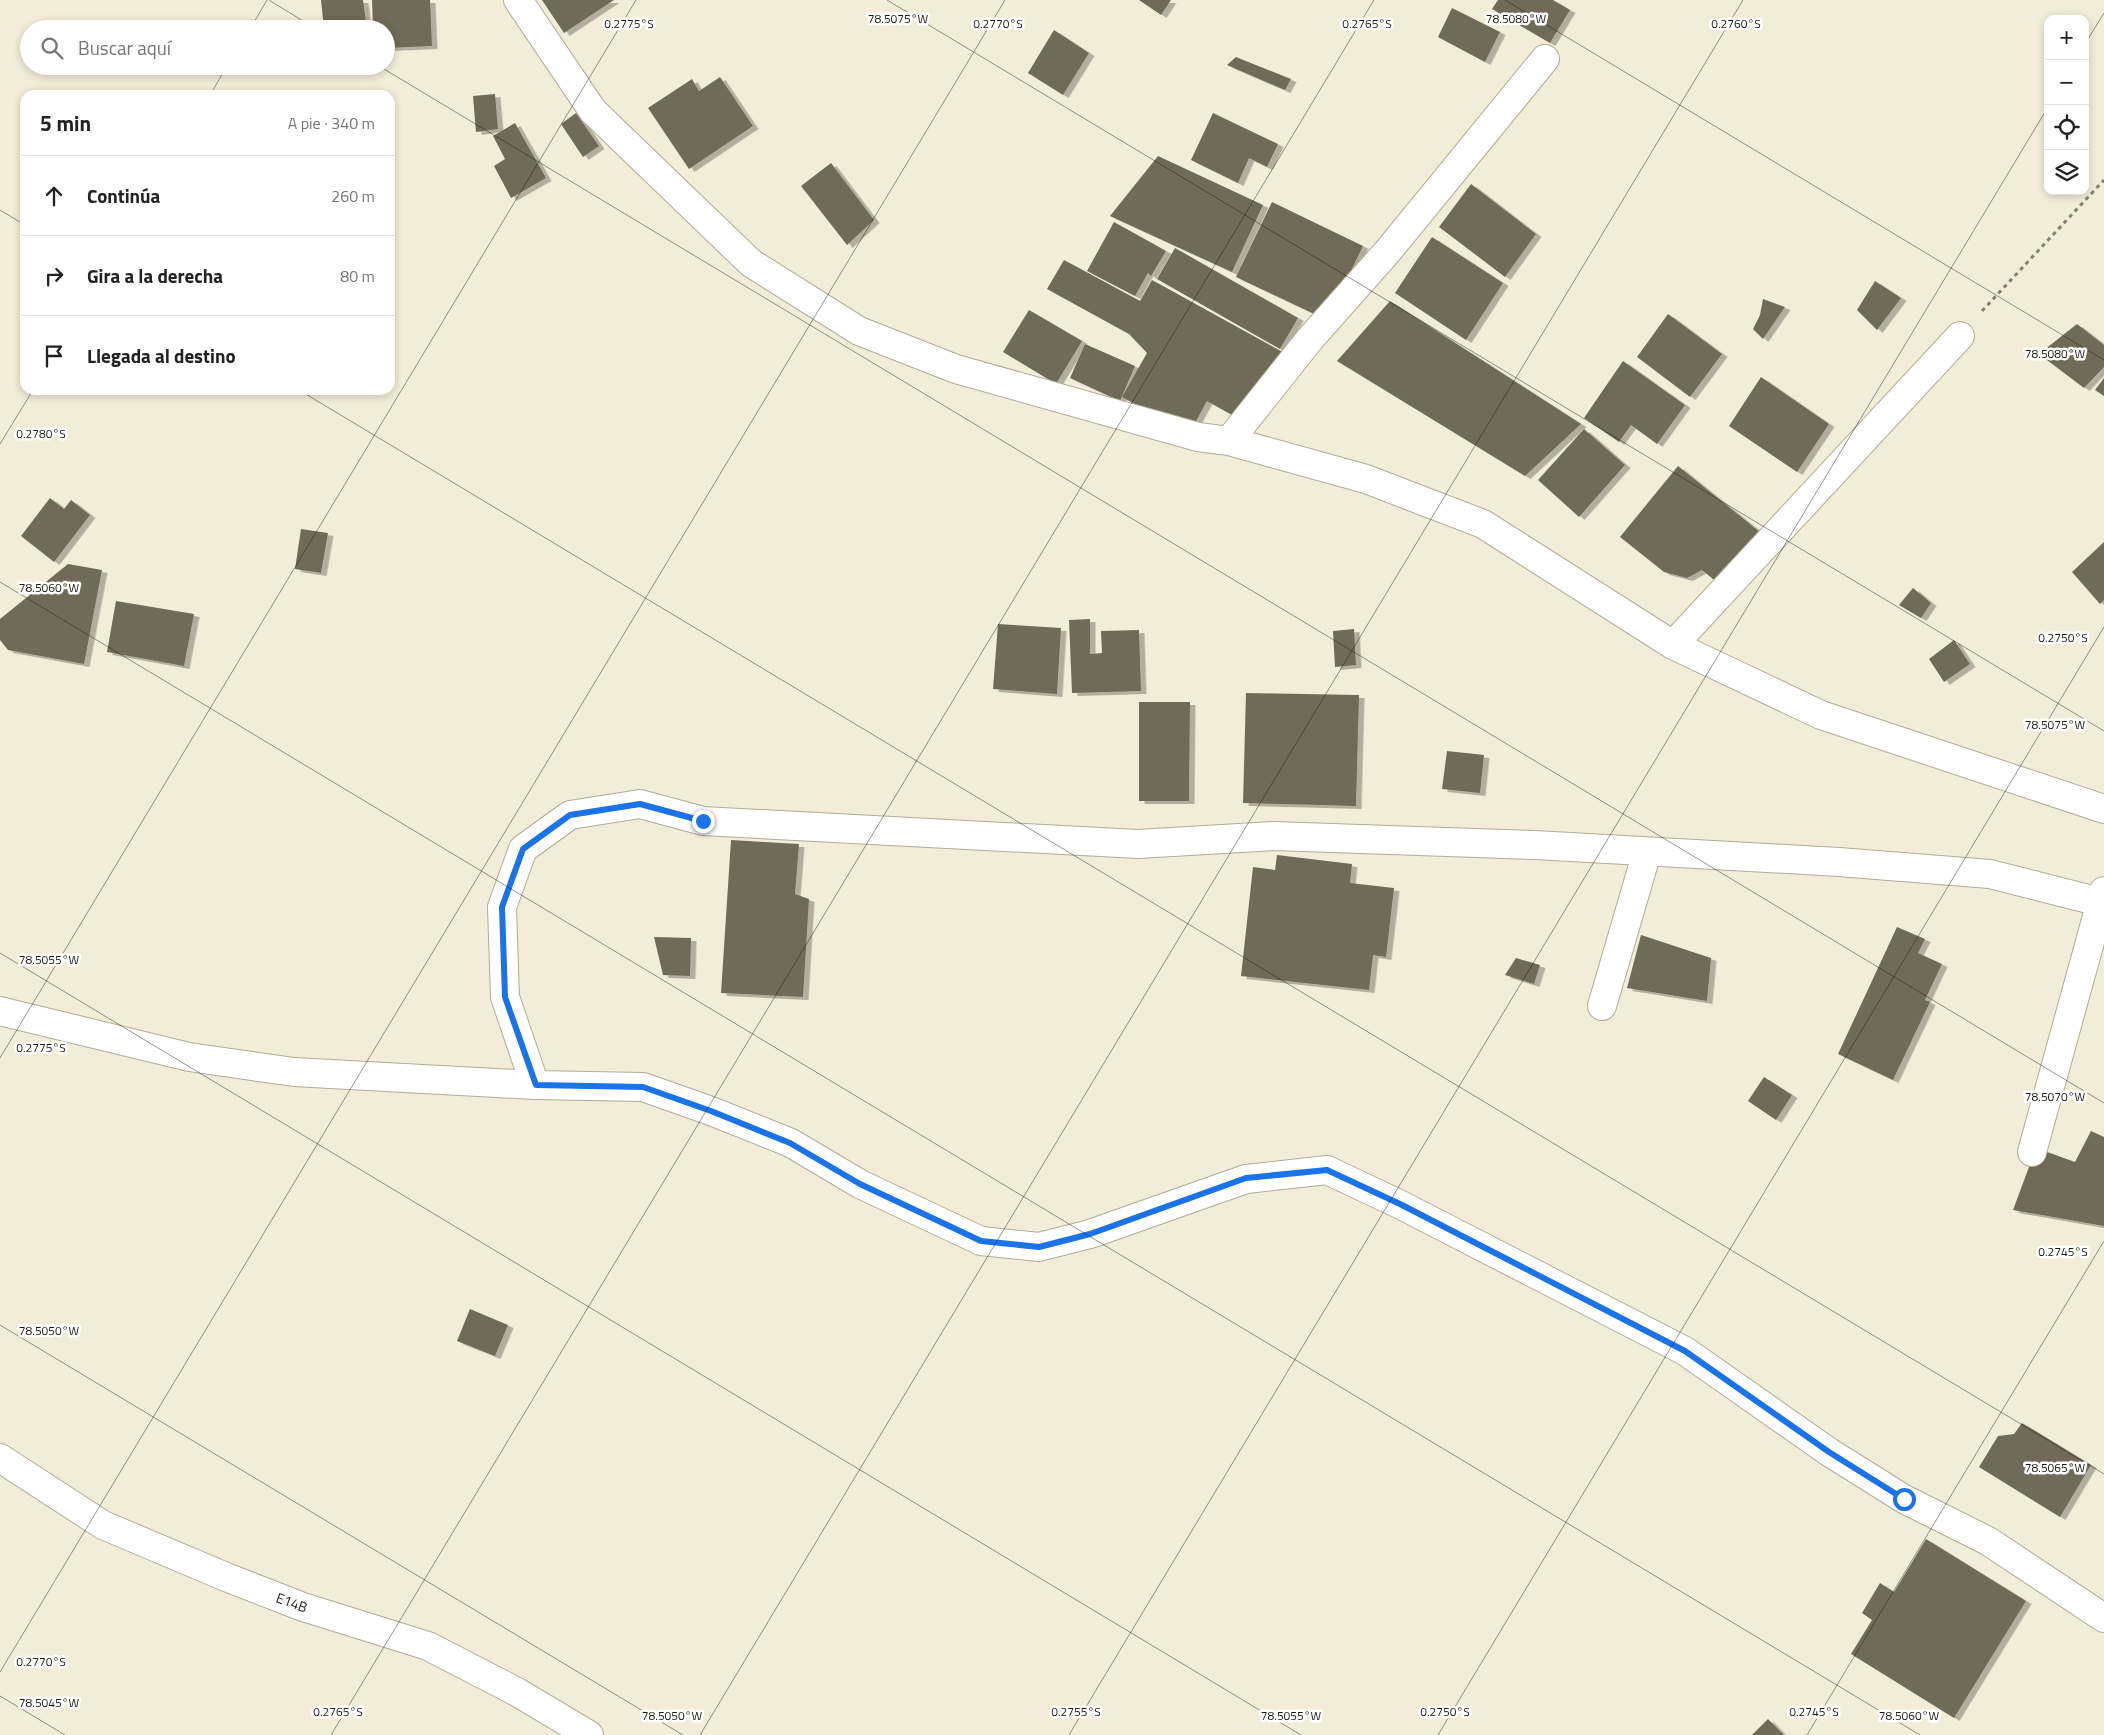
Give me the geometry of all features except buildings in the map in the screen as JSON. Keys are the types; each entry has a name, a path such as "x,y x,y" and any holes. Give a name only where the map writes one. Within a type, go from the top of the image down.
{"street":[{"path":"518,0 593,111 751,263 859,331 956,368 1198,437 1229,441 1366,479 1483,524 1672,645 1821,715 2104,809"},
{"path":"1229,441 1310,339 1401,236 1544,59"},
{"path":"1672,645 1960,336"},
{"path":"536,1085 505,997 502,907 523,849 570,815 640,804 703,821 1138,844 1274,836 1839,862 1990,874 2103,899 2032,1152"},
{"path":"1602,1006 1647,852"},
{"path":"0,1011 189,1058 294,1072 536,1085 643,1087 711,1111 790,1143 860,1184 981,1241 1039,1247 1090,1234 1246,1178 1327,1170 1400,1204 1685,1351 1829,1452 1904,1499 1988,1541 2104,1618"},
{"name":"E14B","path":"0,1458 103,1525 303,1607 428,1646 517,1692 589,1735"}],"path":[{"path":"1960,336 2104,180"}],"route":[{"path":"703,821 640,804 570,815 523,849 502,907 505,997 536,1085 643,1087 711,1111 790,1143 860,1184 981,1241 1039,1247 1090,1234 1246,1178 1327,1170 1400,1204 1685,1351 1829,1452 1904,1499"}]}
